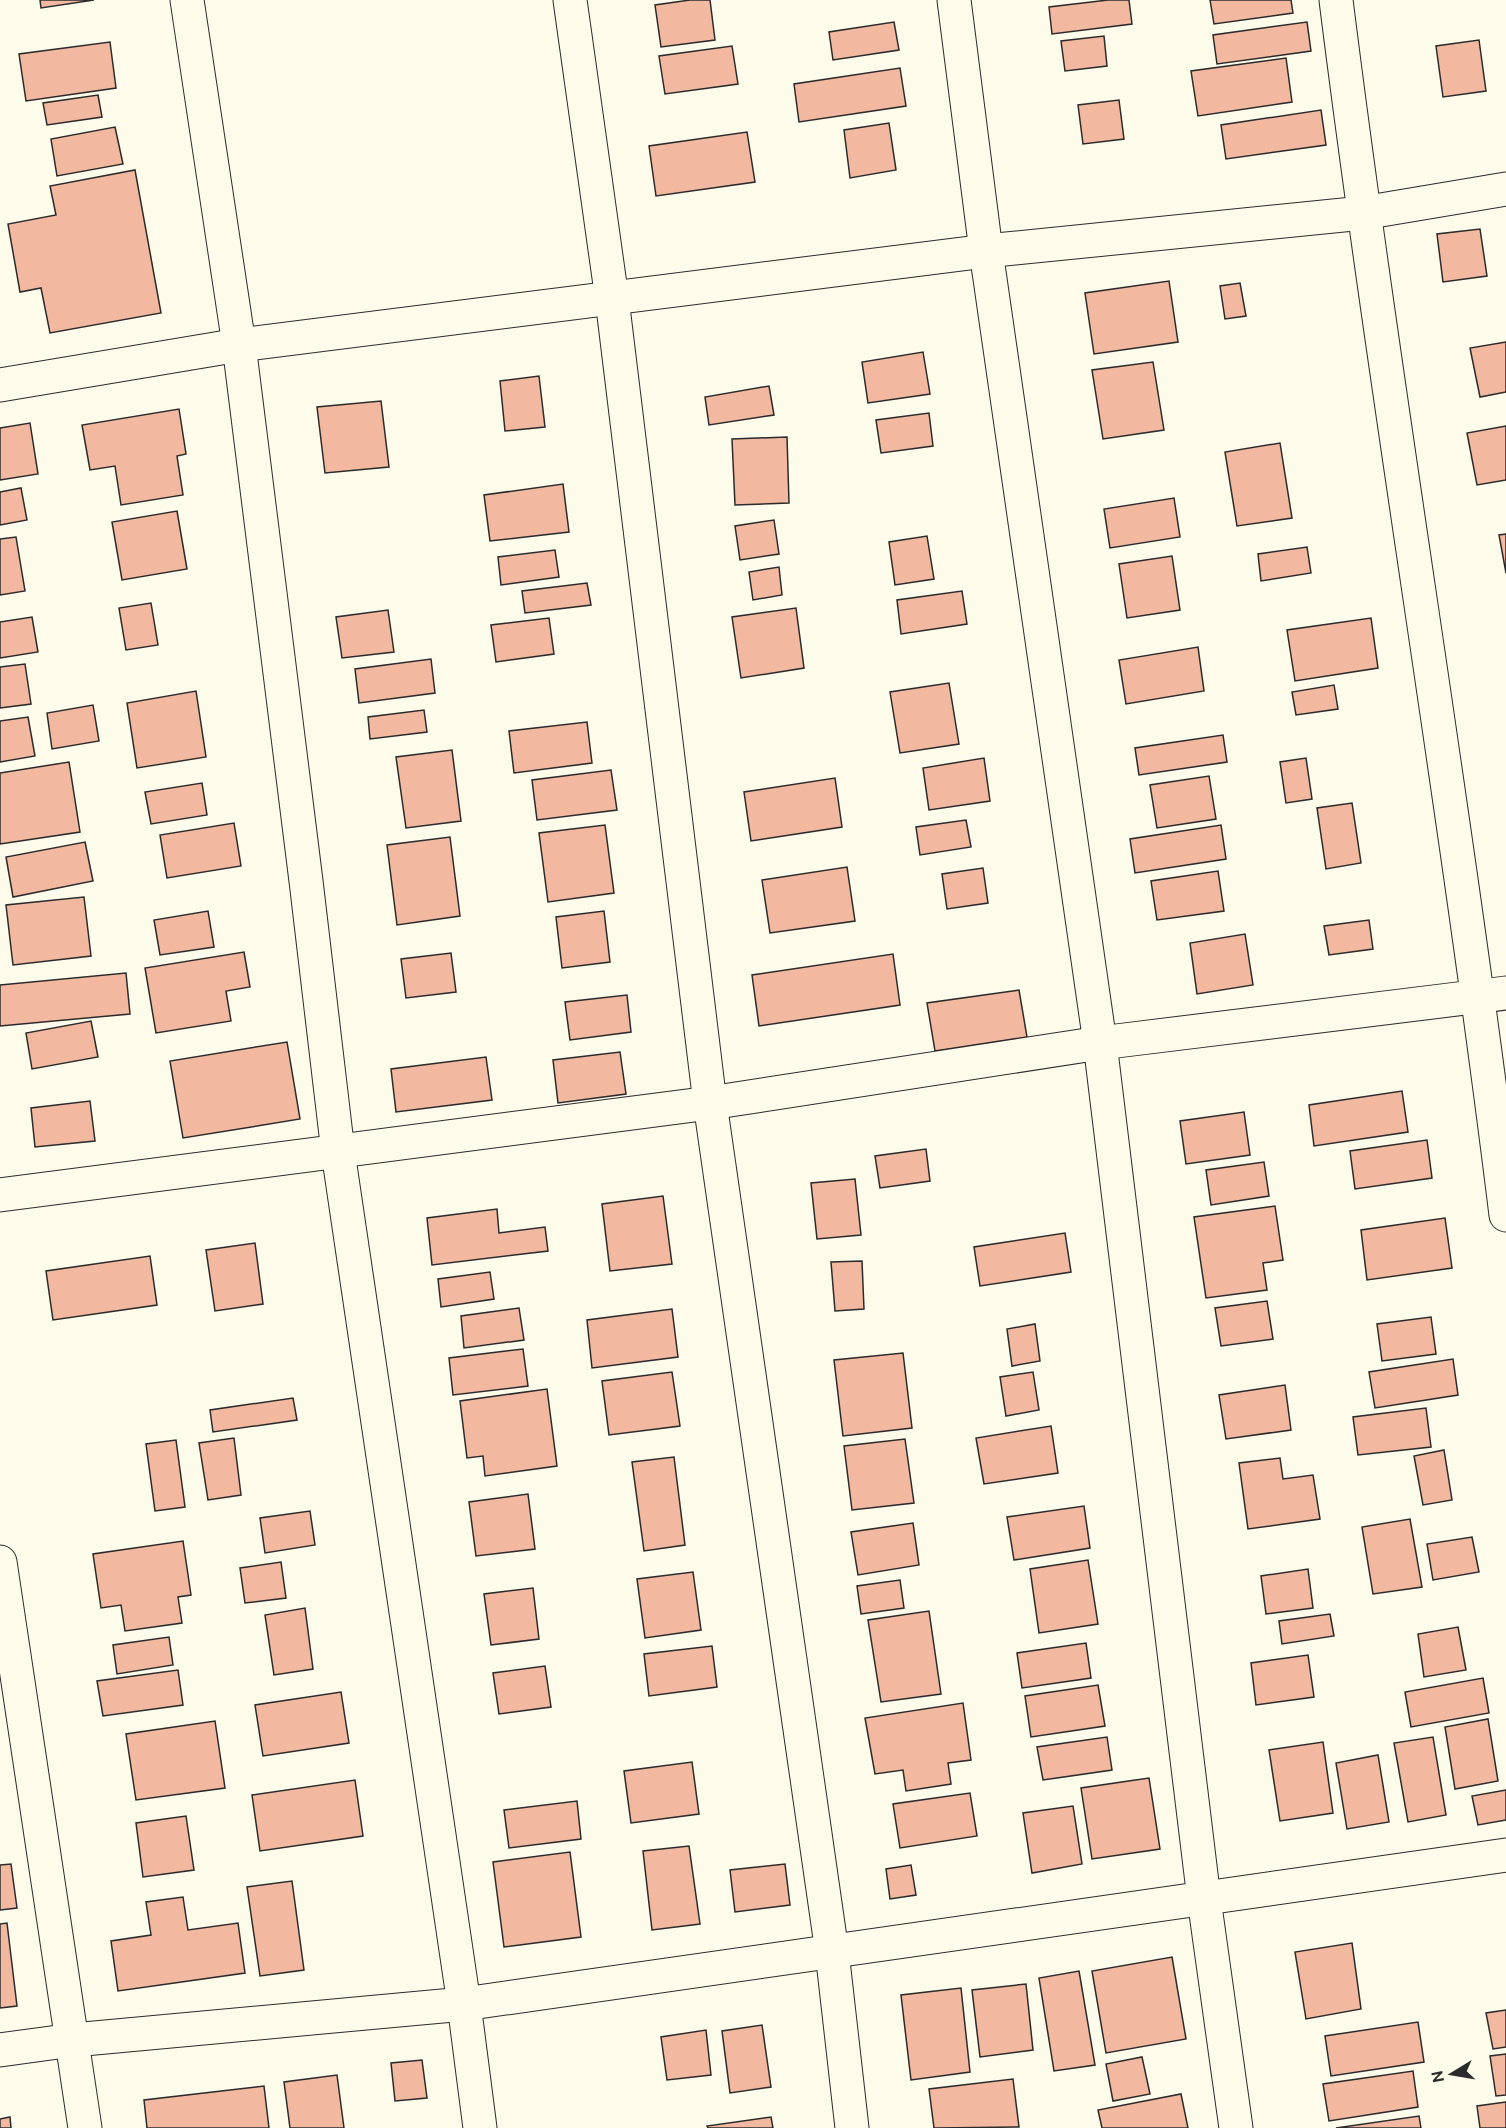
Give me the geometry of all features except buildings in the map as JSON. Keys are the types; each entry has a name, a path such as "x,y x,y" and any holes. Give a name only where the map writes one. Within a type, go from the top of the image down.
{"street":[{"path":"187,0 239,345 338,1152 464,2004 480,2128"},
{"path":"570,0 612,299 710,1103 832,1952 852,2128"},
{"path":"954,0 986,251 1100,1044 1204,1899 1236,2128"},
{"path":"1336,0 1363,213 1492,996 1506,1215"},
{"path":"0,385 239,345 986,251 1363,213 1506,189"},
{"path":"0,1195 710,1103 1100,1044 1492,996"},
{"path":"0,1562 85,2128"},
{"path":"0,2050 73,2040 464,2004 1506,1855"}]}
